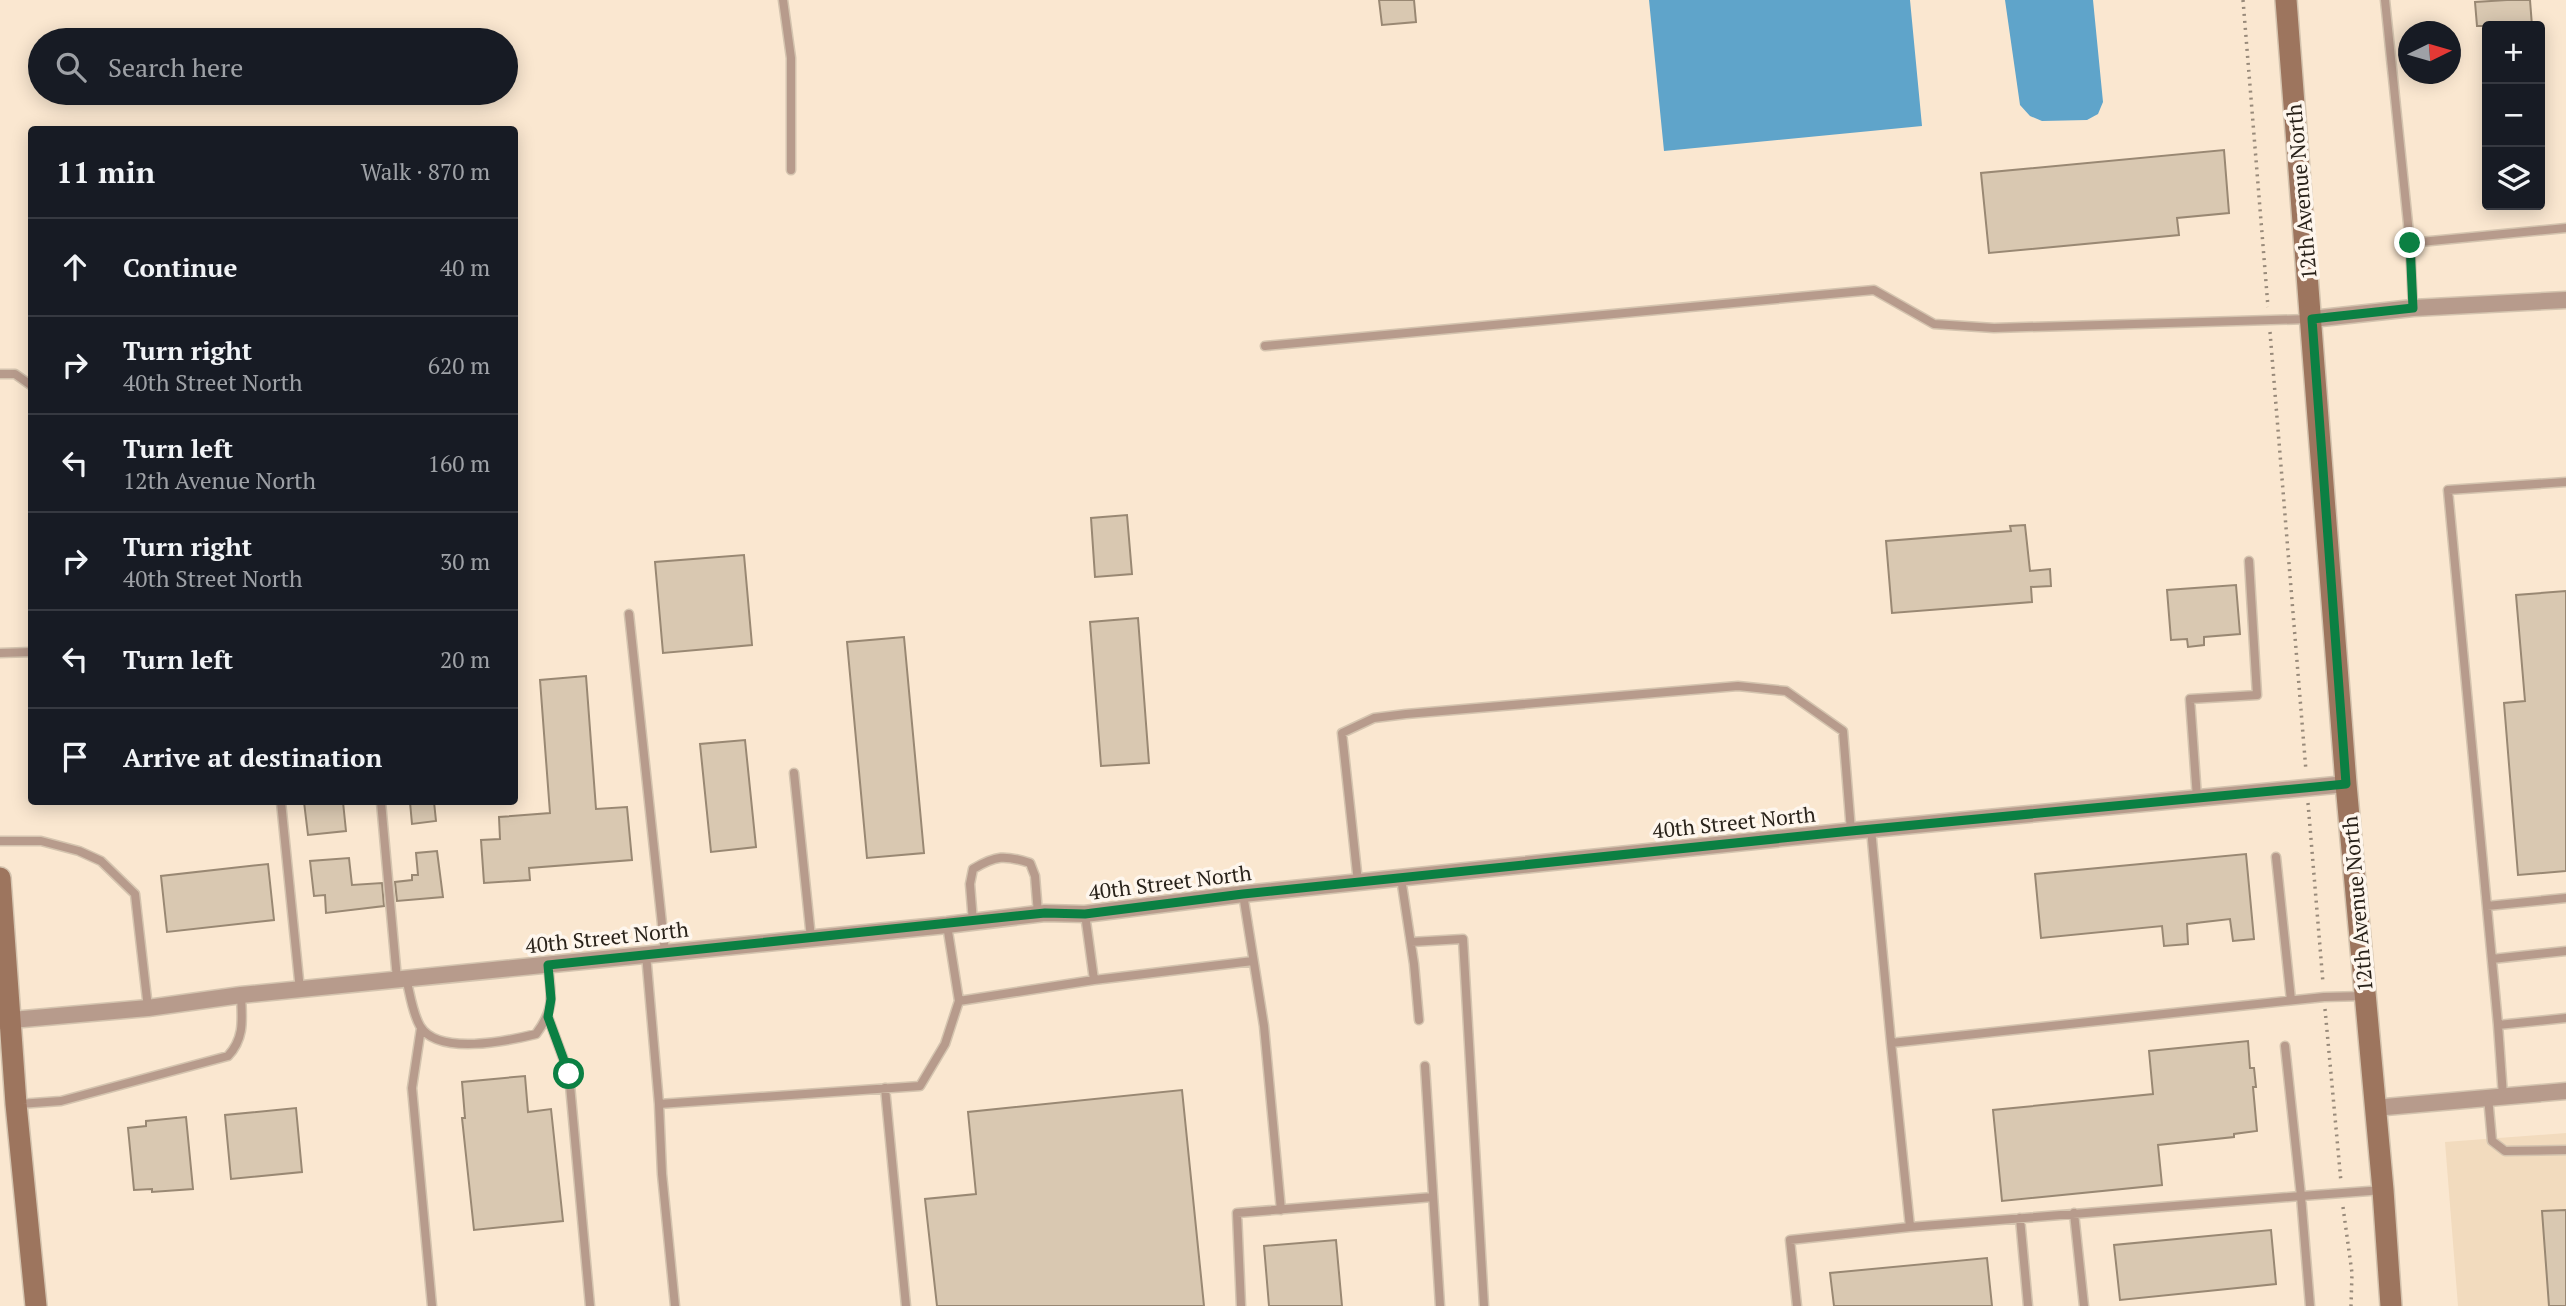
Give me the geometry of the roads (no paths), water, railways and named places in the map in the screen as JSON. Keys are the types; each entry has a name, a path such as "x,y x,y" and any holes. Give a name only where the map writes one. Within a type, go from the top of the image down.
{"main road":[{"name":"12th Avenue North","path":"2286,0 2346,784 2390,1306"},
{"path":"0,878 5,1020 36,1306"}],"street":[{"path":"2312,319 2413,308 2566,300"},
{"name":"40th Street North","path":"5,1020 148,1008 241,995 1038,914 1085,914 1243,894 1851,831 2346,784"},
{"path":"2374,1108 2566,1091"}],"lane":[{"path":"783,0 791,58 791,170"},
{"path":"2385,0 2410,243 2413,308"},
{"path":"2410,243 2566,228"},
{"path":"1265,346 1874,290 1934,324 1994,328 2312,319"},
{"path":"0,374 15,374 28,383"},
{"path":"2566,482 2448,490 2498,1026 2492,1141 2505,1151 2566,1150"},
{"path":"2197,797 2190,699 2257,695 2249,561"},
{"path":"629,614 665,953"},
{"path":"0,653 28,652"},
{"path":"1357,882 1342,733 1374,718 1406,714 1738,686 1786,691 1843,731 1851,831"},
{"path":"794,773 811,938"},
{"path":"281,805 300,990"},
{"path":"381,805 402,978 421,1028 435,1039 453,1045 513,1040 536,1034 548,1017 551,999 548,965"},
{"path":"1871,830 1910,1227"},
{"path":"0,841 41,841 79,851 101,861 135,894 148,1008"},
{"path":"974,922 970,884 973,869 989,859 1008,856 1030,863 1035,876 1038,914"},
{"path":"2276,856 2291,1000"},
{"path":"1401,878 1419,1020"},
{"path":"1243,894 1264,1026 1281,1210"},
{"path":"2487,906 2566,898"},
{"path":"1085,914 1094,980"},
{"path":"659,1104 920,1086 944,1044 959,1001 947,925"},
{"path":"1411,942 1462,939 1484,1306"},
{"path":"2492,958 2566,951"},
{"path":"646,954 662,1174 675,1306"},
{"path":"959,1001 1094,980 1253,961"},
{"path":"16,1104 61,1101 228,1056 237,1046 242,1027 241,995"},
{"path":"1891,1043 2291,1000 2365,996"},
{"path":"548,1017 569,1074 590,1306"},
{"path":"2498,1026 2566,1018"},
{"path":"421,1028 412,1088 432,1306"},
{"path":"2285,1046 2310,1306"},
{"path":"1425,1066 1440,1306"},
{"path":"886,1088 906,1306"},
{"path":"1797,1306 1790,1240 2074,1213 2382,1190"},
{"path":"1241,1306 1237,1213 1433,1197"},
{"path":"2074,1213 2084,1306"},
{"path":"2020,1218 2028,1306"}],"water":[{"path":"1649,0 1910,0 1922,126 1664,151"},
{"path":"2005,0 2093,0 2103,102 2098,114 2087,120 2042,121 2030,116 2020,105"}]}
